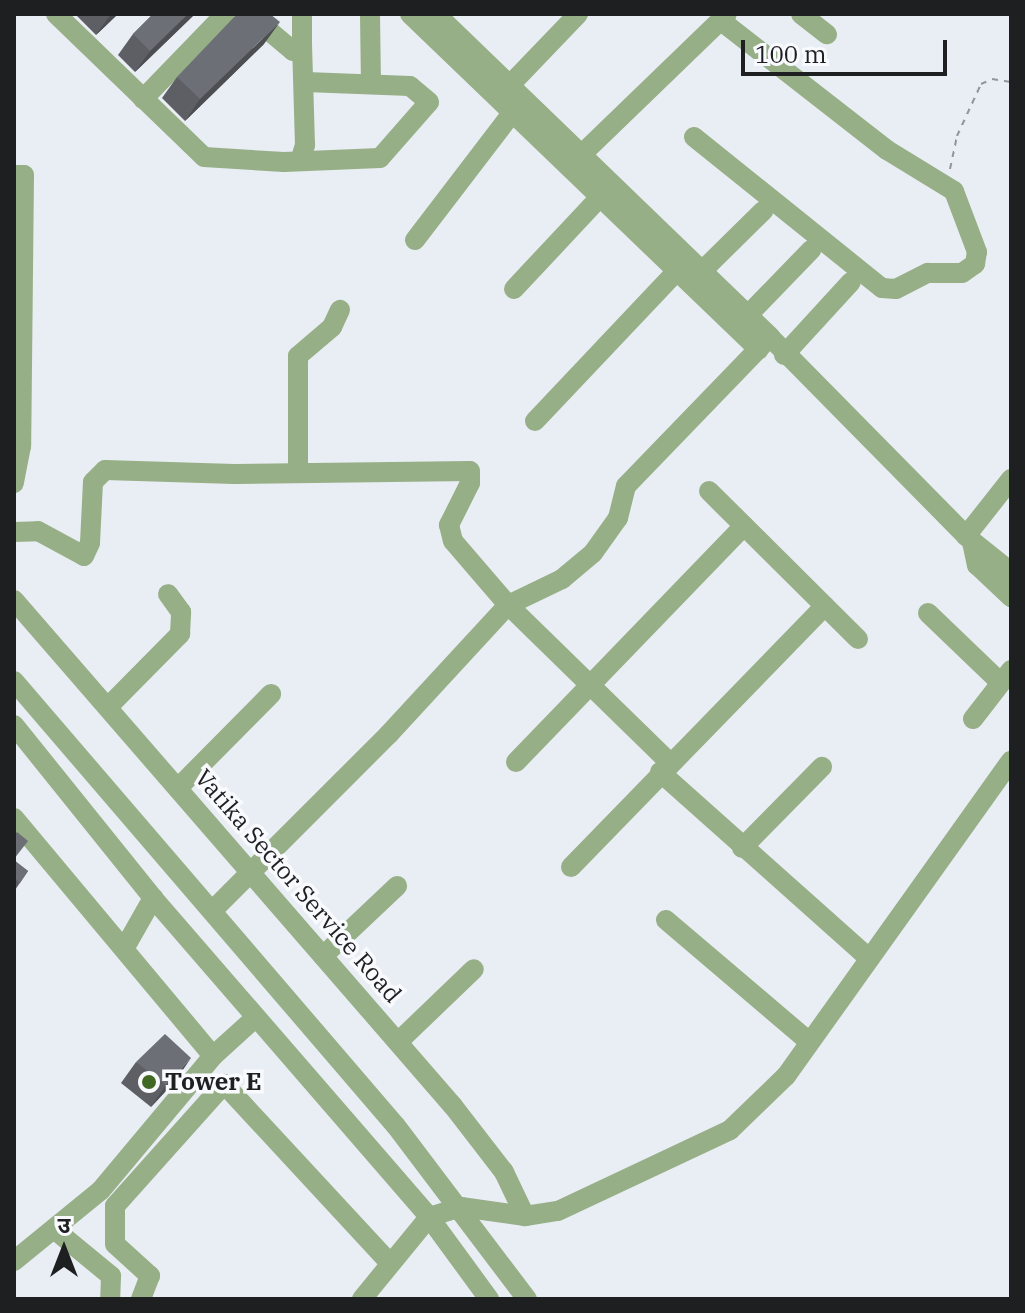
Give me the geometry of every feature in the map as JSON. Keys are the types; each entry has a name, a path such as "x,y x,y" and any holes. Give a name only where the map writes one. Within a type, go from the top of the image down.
{"street":[{"path":"56,14 204,157 284,162 301,158 380,158 428,106 429,97 420,90 371,82 306,82"},
{"path":"143,99 225,14"},
{"path":"249,14 288,50 302,43"},
{"path":"301,158 306,82 302,14"},
{"path":"370,14 371,82"},
{"path":"410,14 677,271 784,355 969,539 1011,572"},
{"path":"436,14 748,315 765,343"},
{"path":"509,86 578,14"},
{"path":"801,14 827,34"},
{"path":"580,156 724,17 887,150 944,185 961,200 977,252 975,264 962,273 928,273 890,291 837,255 694,137"},
{"path":"415,240 513,112"},
{"path":"14,175 24,175 21,446 14,483"},
{"path":"514,289 600,197"},
{"path":"702,271 763,211"},
{"path":"748,315 811,250"},
{"path":"535,421 677,271"},
{"path":"784,355 851,282"},
{"path":"298,472 298,356 332,327 340,310"},
{"path":"213,910 389,734 508,605 562,579 593,553 618,518 626,486 765,343"},
{"path":"14,532 30,528 84,556 90,543 93,482 105,470 470,471 470,483 449,525 453,541 508,605 591,681 664,767 742,848 868,957"},
{"path":"969,539 1011,479"},
{"path":"709,491 858,639"},
{"path":"516,762 744,526"},
{"path":"969,539 977,565 1011,597"},
{"path":"108,707 180,634 181,612 168,594"},
{"name":"Vatika Sector Service Road","path":"14,600 398,1042 504,1172 525,1216"},
{"path":"571,867 664,767 825,606"},
{"path":"928,613 1006,676 973,719"},
{"path":"14,681 213,910 461,1207 527,1299"},
{"path":"179,787 271,694"},
{"path":"14,725 153,898 429,1217 489,1299"},
{"path":"362,1299 389,1262 429,1217 461,1207 525,1216 558,1211 730,1130 786,1076 868,957 1011,761"},
{"path":"742,848 822,767"},
{"path":"14,818 213,1056"},
{"path":"323,956 397,886"},
{"path":"124,949 153,898"},
{"path":"666,920 808,1041"},
{"path":"398,1042 474,969"},
{"path":"14,1261 101,1190 213,1056 255,1018"},
{"path":"141,1299 150,1276 115,1244 115,1206 224,1084 389,1262"},
{"path":"54,1229 111,1276 110,1299"}],"path":[{"path":"944,185 957,136 981,84 992,79 1011,82"}],"building":[{"path":"153,14 188,14 150,51 133,34"},
{"path":"237,14 270,14 280,22 200,99 177,77"},
{"path":"17,832 28,841 14,859 14,836"},
{"path":"14,861 28,871 20,883 14,878"},
{"path":"165,1034 191,1058 166,1085 136,1062"}],"place":[{"name":"Tower E","path":"149,1082"}]}
